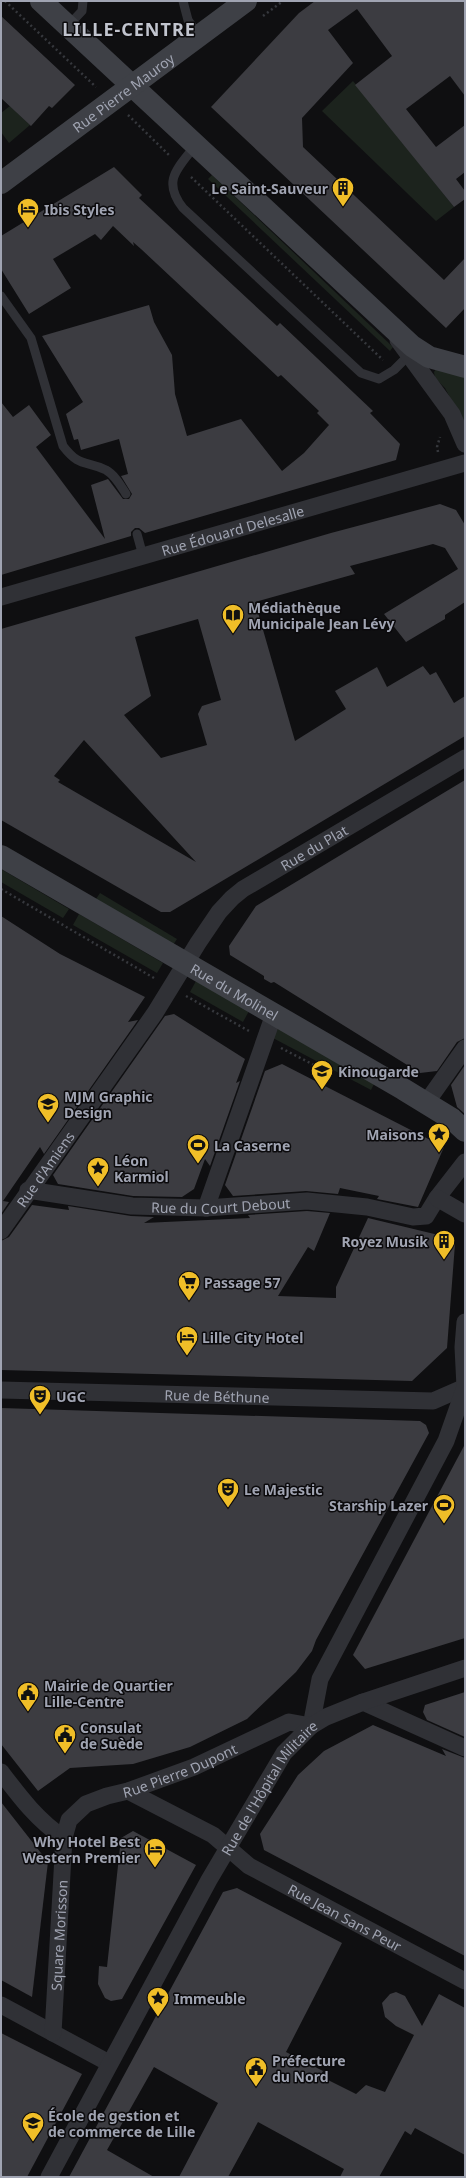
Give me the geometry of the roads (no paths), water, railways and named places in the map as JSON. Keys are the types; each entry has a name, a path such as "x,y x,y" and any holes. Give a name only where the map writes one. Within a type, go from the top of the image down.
{"street":[{"path":"41,1 383,321 420,352 429,357 465,367"},
{"name":"Rue Pierre Mauroy","path":"1,184 101,106 131,86 246,1"},
{"path":"383,321 452,414 465,444"},
{"name":"Rue Édouard Delesalle","path":"1,597 465,463"},
{"name":"Rue du Plat","path":"171,988 219,912 243,889 465,758"},
{"name":"Rue du Molinel","path":"1,856 426,1103 452,1119 465,1131"},
{"name":"Rue d'Amiens","path":"1,1231 28,1190 155,1014 171,988"},
{"path":"206,1208 274,1014"},
{"path":"426,1103 465,1048"},
{"path":"465,1162 437,1198 465,1214"},
{"name":"Rue du Court Debout","path":"28,1190 132,1206 206,1208 307,1201 367,1207 414,1217 426,1216 437,1198"},
{"name":"Rue de l'Hôpital Militaire","path":"49,2177 109,2063 278,1760 292,1743 311,1726 320,1679 446,1441 465,1387 463,1347 465,1322"},
{"name":"Rue de Béthune","path":"1,1390 433,1401 465,1387"},
{"path":"311,1726 363,1702 465,1668"},
{"path":"363,1702 465,1748"},
{"name":"Rue Pierre Dupont","path":"64,1838 69,1820 86,1804 107,1796 128,1791 194,1767 289,1722 311,1726"},
{"path":"1,1772 23,1801 47,1827 64,1838"},
{"path":"128,1791 213,1835 228,1848"},
{"name":"Square Morisson","path":"53,2033 64,1838"},
{"name":"Rue Jean Sans Peur","path":"228,1848 249,1866 465,1981"},
{"path":"1,2005 109,2063"}],"lane":[{"path":"68,26 82,11 83,1"},
{"path":"183,1 188,20 199,36"},
{"path":"195,146 179,166 172,183 176,200 183,208 361,373 379,379 394,370 409,355"},
{"path":"1,296 31,338 63,446 72,457 86,464 107,470 119,483 126,494"},
{"path":"137,534 143,556"}],"place":[{"name":"Le Saint-Sauveur","path":"343,208"},
{"name":"Ibis Styles","path":"28,228"},
{"name":"Médiathèque Municipale Jean Lévy","path":"233,634"},
{"name":"Kinougarde","path":"322,1090"},
{"name":"MJM Graphic Design","path":"48,1124"},
{"name":"Maisons","path":"439,1154"},
{"name":"La Caserne","path":"198,1164"},
{"name":"Léon Karmiol","path":"98,1188"},
{"name":"Royez Musik","path":"444,1260"},
{"name":"Passage 57","path":"189,1302"},
{"name":"Lille City Hotel","path":"187,1356"},
{"name":"UGC","path":"40,1416"},
{"name":"Le Majestic","path":"228,1508"},
{"name":"Starship Lazer","path":"444,1524"},
{"name":"Mairie de Quartier Lille-Centre","path":"28,1712"},
{"name":"Consulat de Suède","path":"65,1754"},
{"name":"Why Hotel Best Western Premier","path":"155,1868"},
{"name":"Immeuble","path":"158,2018"},
{"name":"Préfecture du Nord","path":"256,2088"},
{"name":"École de gestion et de commerce de Lille","path":"33,2142"}],"district":[{"name":"LILLE-CENTRE","path":"129,29"}]}
